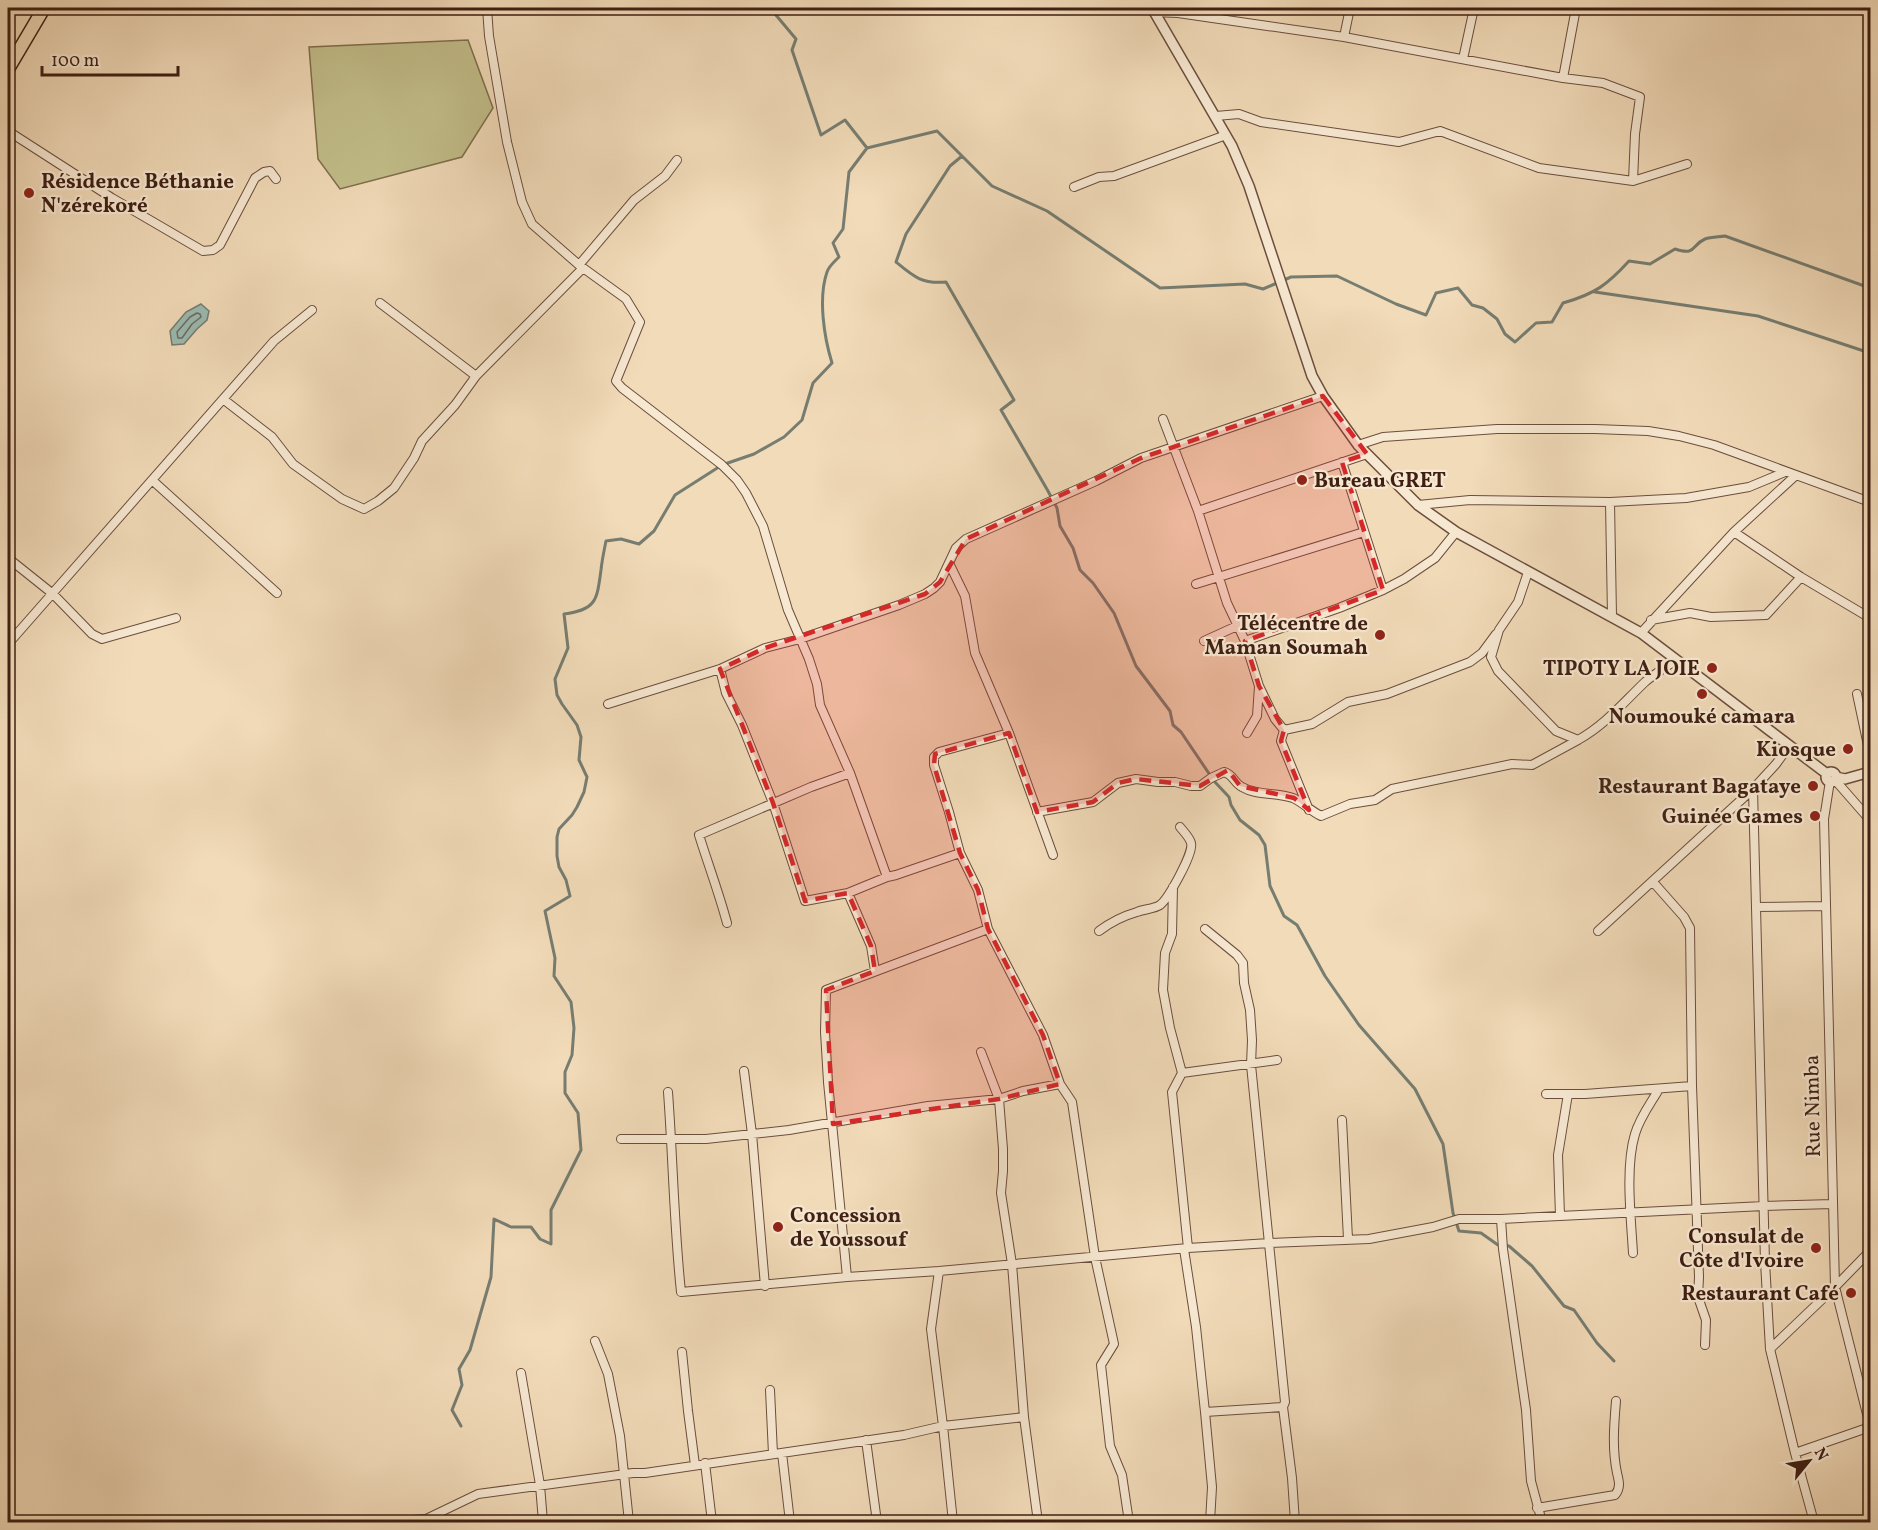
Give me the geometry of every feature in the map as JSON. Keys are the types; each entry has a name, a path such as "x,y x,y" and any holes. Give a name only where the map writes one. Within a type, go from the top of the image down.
{"highway":[{"path":"8,69 44,8"}],"street":[{"path":"487,8 489,36 507,141 522,202 532,224 581,266 626,299 640,322 616,381 722,465 746,493 763,526 788,610 817,684 820,705 850,773 887,877"},
{"path":"1344,37 1350,8"},
{"path":"1463,59 1474,8"},
{"path":"1563,78 1576,8"},
{"path":"1153,10 1344,37 1563,78 1603,83 1640,97 1635,134 1633,181"},
{"path":"1153,10 1226,135 1249,186 1312,376 1323,396 1358,445 1418,505 1456,532 1641,633 1832,778 1870,820"},
{"path":"1216,116 1239,114 1261,122 1399,142 1440,131 1539,168 1633,181 1687,164"},
{"path":"8,131 112,198 203,251 220,245 255,178 270,171 276,179"},
{"path":"1074,187 1099,177 1114,176 1226,135"},
{"path":"223,399 272,436 293,464 342,500 364,509 394,488 414,458 422,441 456,405 476,376 581,266 634,200 665,176 678,160"},
{"path":"380,303 476,376"},
{"path":"8,644 274,341 312,310"},
{"path":"608,704 720,669 765,648 800,639 925,594 940,582 956,548 966,539 1096,481 1141,458 1323,396"},
{"path":"1163,419 1198,512 1227,603 1245,641 1259,686 1275,719 1284,730"},
{"path":"1358,445 1383,437 1497,429 1648,431 1714,445 1870,502"},
{"path":"1198,512 1367,454"},
{"path":"1342,462 1383,590"},
{"path":"1418,505 1470,500 1610,502 1686,498 1749,487 1785,472"},
{"path":"1641,633 1734,532 1795,476"},
{"path":"152,480 277,593"},
{"path":"1610,502 1612,616"},
{"path":"1196,584 1364,532"},
{"path":"1245,641 1383,590 1435,558 1456,532"},
{"path":"1734,532 1870,618"},
{"path":"8,558 53,594 92,634 102,639 176,618"},
{"path":"949,563 965,596 975,653 1009,733 1053,855"},
{"path":"1284,730 1312,724 1348,702 1387,694 1470,663 1482,653 1518,602 1528,572"},
{"path":"1651,620 1690,613 1711,617 1766,615 1802,577"},
{"path":"1204,641 1238,626"},
{"path":"1499,630 1491,657 1498,671 1557,731 1578,740"},
{"path":"1037,812 1093,802 1118,783 1136,779 1200,786 1224,772 1230,774 1240,786 1256,792 1293,798 1321,816 1350,804 1375,800 1392,789 1512,765 1532,765 1591,733 1647,681 1676,660"},
{"path":"720,669 726,693 742,725 773,803 805,901 848,893 887,877 896,876 960,853"},
{"path":"1247,733 1257,716 1259,686"},
{"path":"1857,694 1870,755"},
{"path":"1284,730 1281,741 1309,810"},
{"path":"1009,733 939,752 934,757 934,765 960,853 978,890 988,929 1042,1035 1060,1084 1072,1102 1095,1257 1114,1344 1101,1365 1110,1446 1122,1475 1129,1522"},
{"path":"1598,931 1754,789 1789,746"},
{"path":"1832,778 1845,779 1870,772"},
{"path":"727,923 720,894 710,872 699,835 811,787 850,773"},
{"name":"Rue Nimba","path":"1832,778 1824,819 1835,1287 1870,1427"},
{"path":"1754,789 1764,1206 1770,1349 1814,1522"},
{"path":"1099,931 1111,922 1161,905 1192,850 1191,842 1180,828"},
{"path":"1653,882 1684,917 1690,928 1698,1297 1706,1320 1705,1345"},
{"path":"1173,887 1172,934 1165,953 1163,990 1182,1073 1172,1092 1186,1249 1212,1487 1210,1522"},
{"path":"848,893 871,946 875,971"},
{"path":"1756,907 1826,906"},
{"path":"847,1277 828,1082 825,1032 826,990 988,929"},
{"path":"1205,929 1237,955 1243,963 1244,983 1250,1010 1251,1065 1270,1243 1295,1522"},
{"path":"981,1052 999,1100 1003,1149 1001,1193 1012,1264 1024,1417 1038,1522"},
{"path":"1182,1073 1277,1060"},
{"path":"744,1071 752,1134 765,1286"},
{"path":"621,1139 706,1138 833,1124 928,1107 999,1100 1023,1091 1060,1084"},
{"path":"1546,1094 1692,1086"},
{"path":"1633,1253 1631,1164 1635,1135 1659,1089"},
{"path":"668,1092 675,1234 681,1292 1186,1249 1369,1239 1433,1227 1459,1219 1501,1220 1833,1204"},
{"path":"1560,1216 1558,1155 1568,1094"},
{"path":"1342,1120 1348,1239"},
{"path":"1501,1220 1526,1410 1531,1481 1542,1522"},
{"path":"1770,1349 1870,1251"},
{"path":"939,1271 932,1329 953,1522"},
{"path":"595,1341 608,1374 620,1436 629,1522"},
{"path":"682,1352 695,1465"},
{"path":"521,1373 540,1485 543,1522"},
{"path":"770,1390 777,1453 790,1522"},
{"path":"1537,1508 1615,1495 1618,1491 1619,1484 1614,1457 1616,1401"},
{"path":"1205,1412 1283,1407"},
{"path":"382,1522 426,1519 478,1494 904,1435 943,1426 1024,1417"},
{"path":"1795,1453 1870,1427"},
{"path":"866,1440 876,1522"},
{"path":"705,1463 712,1522"}],"highlighted area":[{"path":"1323,396 1367,454 1342,462 1383,590 1245,641 1259,686 1284,730 1281,741 1309,810 1294,798 1240,786 1228,770 1200,786 1136,779 1118,783 1093,802 1037,812 1009,733 935,754 934,765 960,853 978,890 988,929 1043,1035 1060,1084 999,1099 833,1124 826,990 875,971 871,946 848,893 805,901 773,803 720,669 765,648 925,594 940,582 966,539 1141,458"}],"shaded area":[{"path":"468,40 493,108 462,157 340,189 318,159 309,47"}],"water":[{"path":"201,304 209,311 207,320 184,344 172,345 170,331 186,312"}],"waterway":[{"path":"770,8 796,39 792,50 821,135 845,120 867,148 937,131 992,186 1047,211 1160,288 1245,284 1263,289 1291,277 1337,276 1396,304 1426,315 1436,293 1458,288 1472,305 1483,308 1497,319 1505,334 1515,342 1536,323 1552,322 1563,303 1600,288 1629,261 1650,264 1675,249 1687,251 1693,249 1701,241 1712,237 1725,236 1870,288"},
{"path":"461,1426 452,1410 462,1385 459,1369 470,1350 491,1277 494,1219 511,1227 531,1227 540,1239 551,1244 551,1210 581,1150 578,1113 565,1093 565,1072 572,1055 574,1028 571,1002 554,976 555,958 545,911 570,896 566,880 559,867 557,837 559,829 577,807 584,792 587,777 579,760 581,737 577,725 557,695 555,679 568,648 564,614 583,610 596,596 606,541 621,539 639,544 654,531 675,495 722,465 754,454 784,437 802,420 813,383 832,363 823,318 824,282 828,270 839,257 833,243 843,229 849,172 867,148"},
{"path":"962,156 950,166 906,234 896,262 924,281 946,282 1014,400 1001,410 1057,508 1060,526 1073,548 1080,570 1093,583 1114,613 1136,666 1170,711 1173,725 1181,732 1214,781 1229,797 1240,820 1259,835 1265,845 1270,886 1284,916 1297,925 1325,976 1359,1025 1415,1089 1443,1144 1453,1213 1459,1231 1481,1233 1498,1245 1509,1246 1532,1266 1564,1306 1574,1310 1597,1343 1614,1361"},
{"path":"1595,292 1758,316 1870,353"}],"place":[{"name":"Résidence Béthanie N'zérekoré","path":"29,193"},
{"name":"Bureau GRET","path":"1302,480"},
{"name":"Télécentre de Maman Soumah","path":"1380,635"},
{"name":"TIPOTY LA JOIE","path":"1712,668"},
{"name":"Noumouké camara","path":"1702,694"},
{"name":"Kiosque","path":"1848,749"},
{"name":"Restaurant Bagataye","path":"1813,786"},
{"name":"Guinée Games","path":"1815,816"},
{"name":"Concession de Youssouf","path":"778,1227"},
{"name":"Consulat de Côte d'Ivoire","path":"1816,1248"},
{"name":"Restaurant Café","path":"1851,1293"}]}
